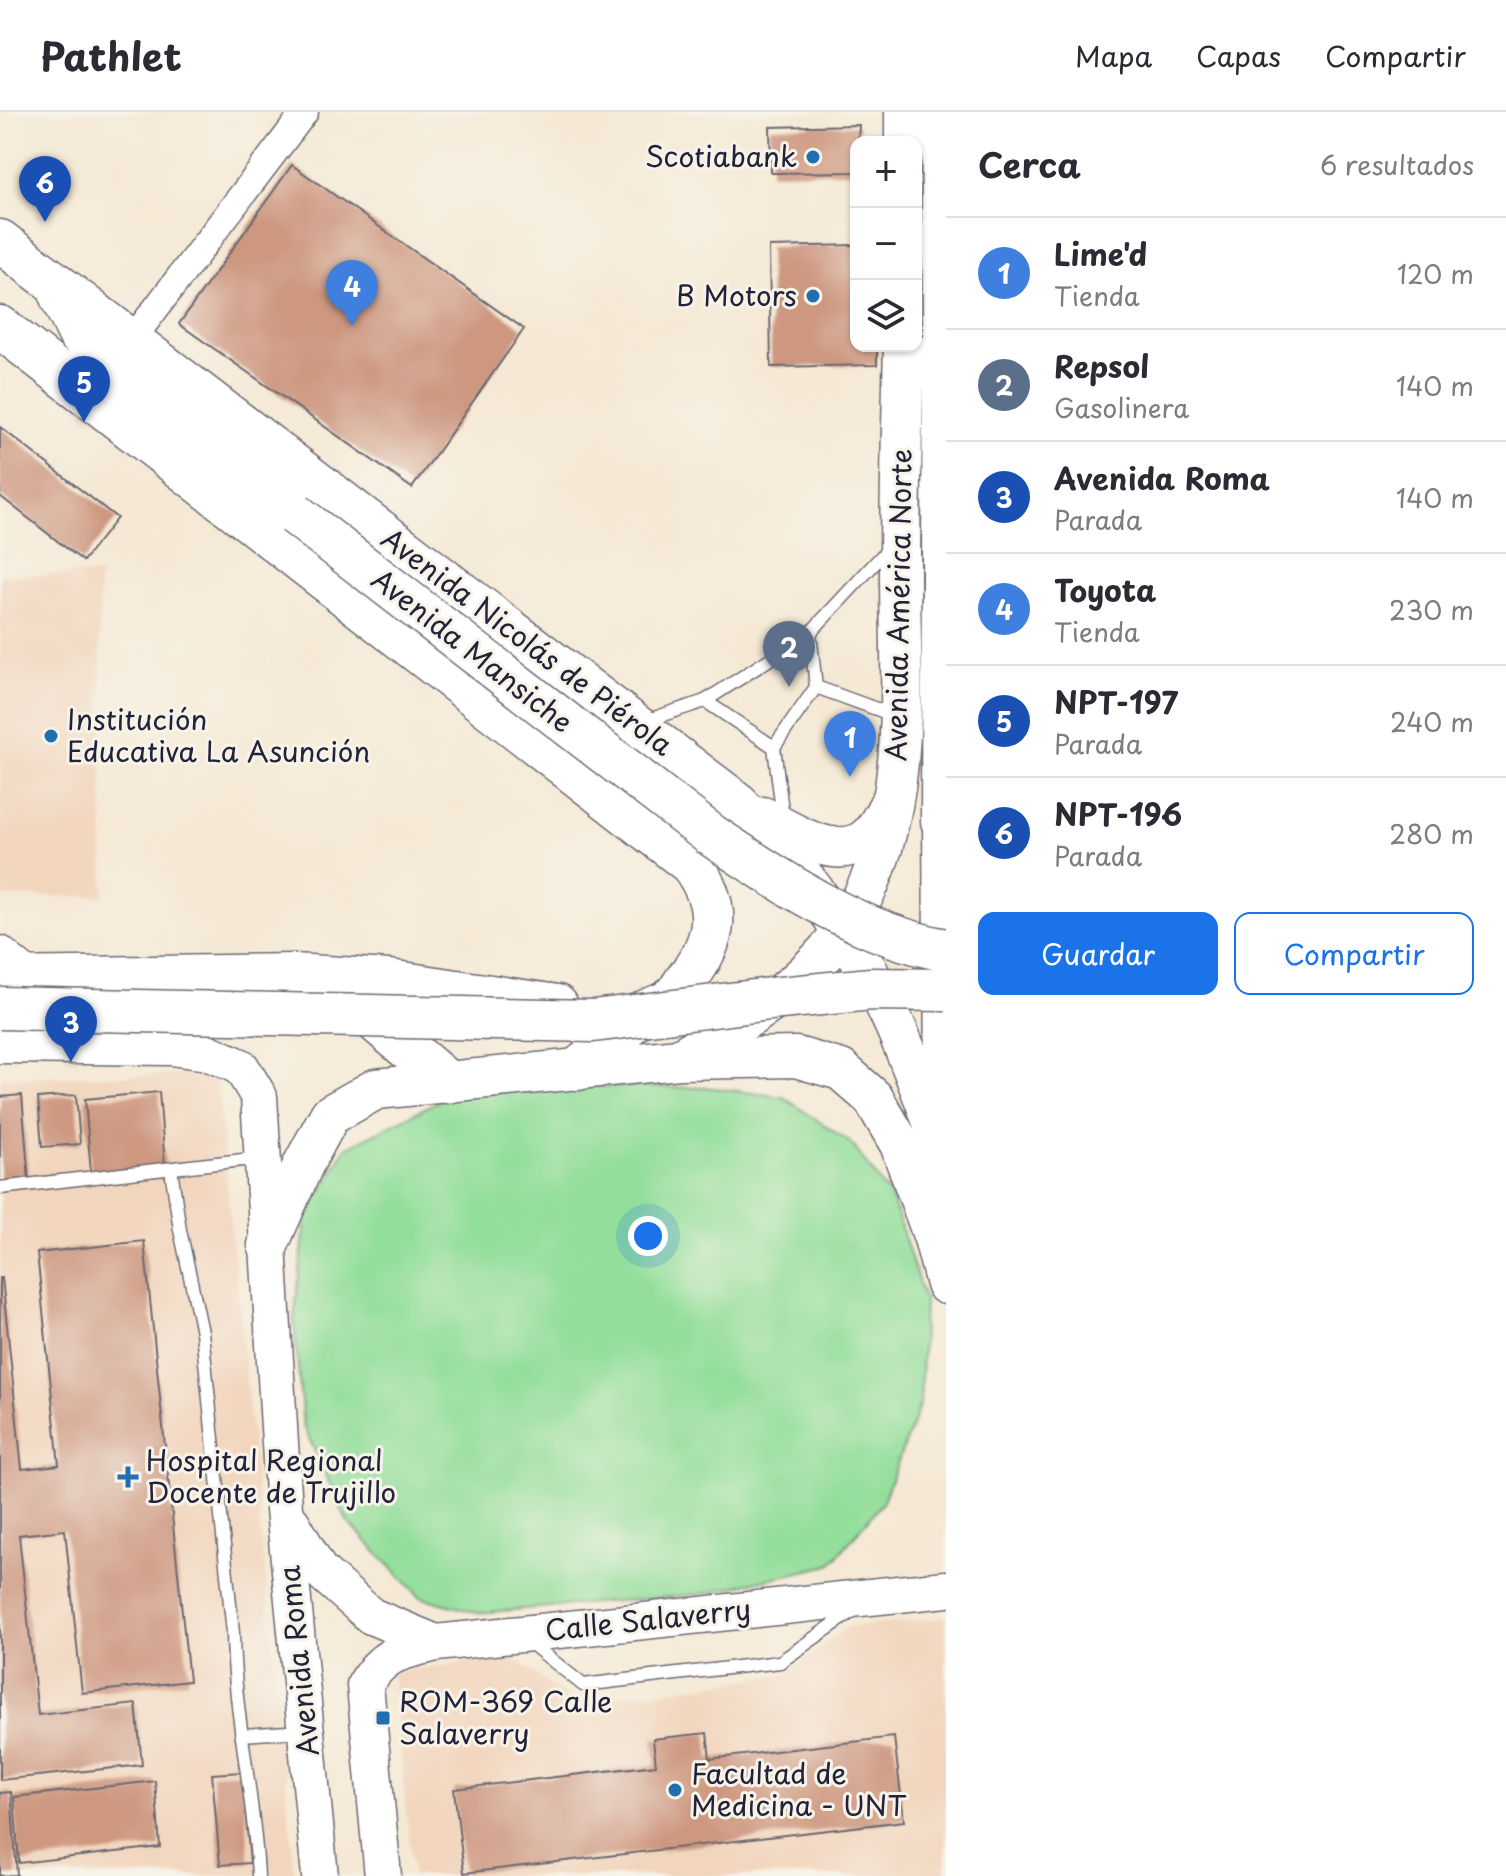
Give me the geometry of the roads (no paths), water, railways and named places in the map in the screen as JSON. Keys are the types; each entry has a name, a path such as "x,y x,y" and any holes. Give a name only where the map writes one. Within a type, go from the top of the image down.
{"highway":[{"name":"Avenida Nicolás de Piérola","path":"0,241 738,804"},
{"name":"Avenida Mansiche","path":"51,280 79,334 110,369 711,835 850,920 915,944 946,950"},
{"path":"0,327 691,864 703,880 712,903 714,919 710,942 671,1000 646,1011 578,1069"},
{"path":"16,979 293,975 389,981 594,1012 646,1011"},
{"path":"293,975 354,1003 447,1082"},
{"path":"0,1008 593,1021 871,989 946,990"}],"main road":[{"path":"905,112 905,136"},
{"name":"Avenida América Norte","path":"941,112 930,317 943,826 940,1140 946,1221"},
{"name":"Avenida América Norte","path":"679,1059 776,1000 812,968 843,930 868,887 885,840 896,791 900,717 904,352"},
{"path":"738,804 820,845 840,847 863,841 880,822 896,791"},
{"name":"Avenida Nicolás de Piérola","path":"738,804 782,850 843,930 880,994 910,1060 940,1140"},
{"name":"Avenida Roma","path":"0,1045 171,1047 207,1052 241,1067 259,1097 284,1509 320,1876"},
{"path":"268,1245 303,1165 330,1115 376,1089 679,1059 796,1057 841,1070 873,1098 900,1144 934,1238 946,1284"},
{"path":"284,1509 319,1570 371,1616 436,1643"},
{"name":"Calle Salaverry","path":"383,1876 365,1685 375,1667 395,1654 436,1643 946,1589"}],"street":[{"path":"131,341 305,112"},
{"path":"0,952 16,979"}],"lane":[{"path":"635,724 705,701 810,633 900,536"},
{"path":"785,829 774,747 816,687 810,633"},
{"path":"816,687 900,717"},
{"path":"705,701 774,747"},
{"path":"0,1188 263,1158"},
{"path":"171,1169 180,1230 202,1332 233,1633 234,1683 252,1803 258,1876"},
{"path":"519,1634 583,1685 780,1662 874,1596"},
{"path":"241,1735 306,1731"}],"place":[{"name":"Scotiabank","path":"813,157"},
{"name":"NPT-196","path":"45,222"},
{"name":"B Motors","path":"813,296"},
{"name":"Toyota","path":"352,326"},
{"name":"NPT-197","path":"84,422"},
{"name":"Repsol","path":"789,687"},
{"name":"Institución Educativa La Asunción","path":"51,736"},
{"name":"Lime'd","path":"850,777"},
{"name":"Avenida Roma","path":"71,1062"},
{"name":"Hospital Regional Docente de Trujillo","path":"128,1477"},
{"name":"ROM-369 Calle Salaverry","path":"383,1718"},
{"name":"Facultad de Medicina - UNT","path":"675,1790"}]}
